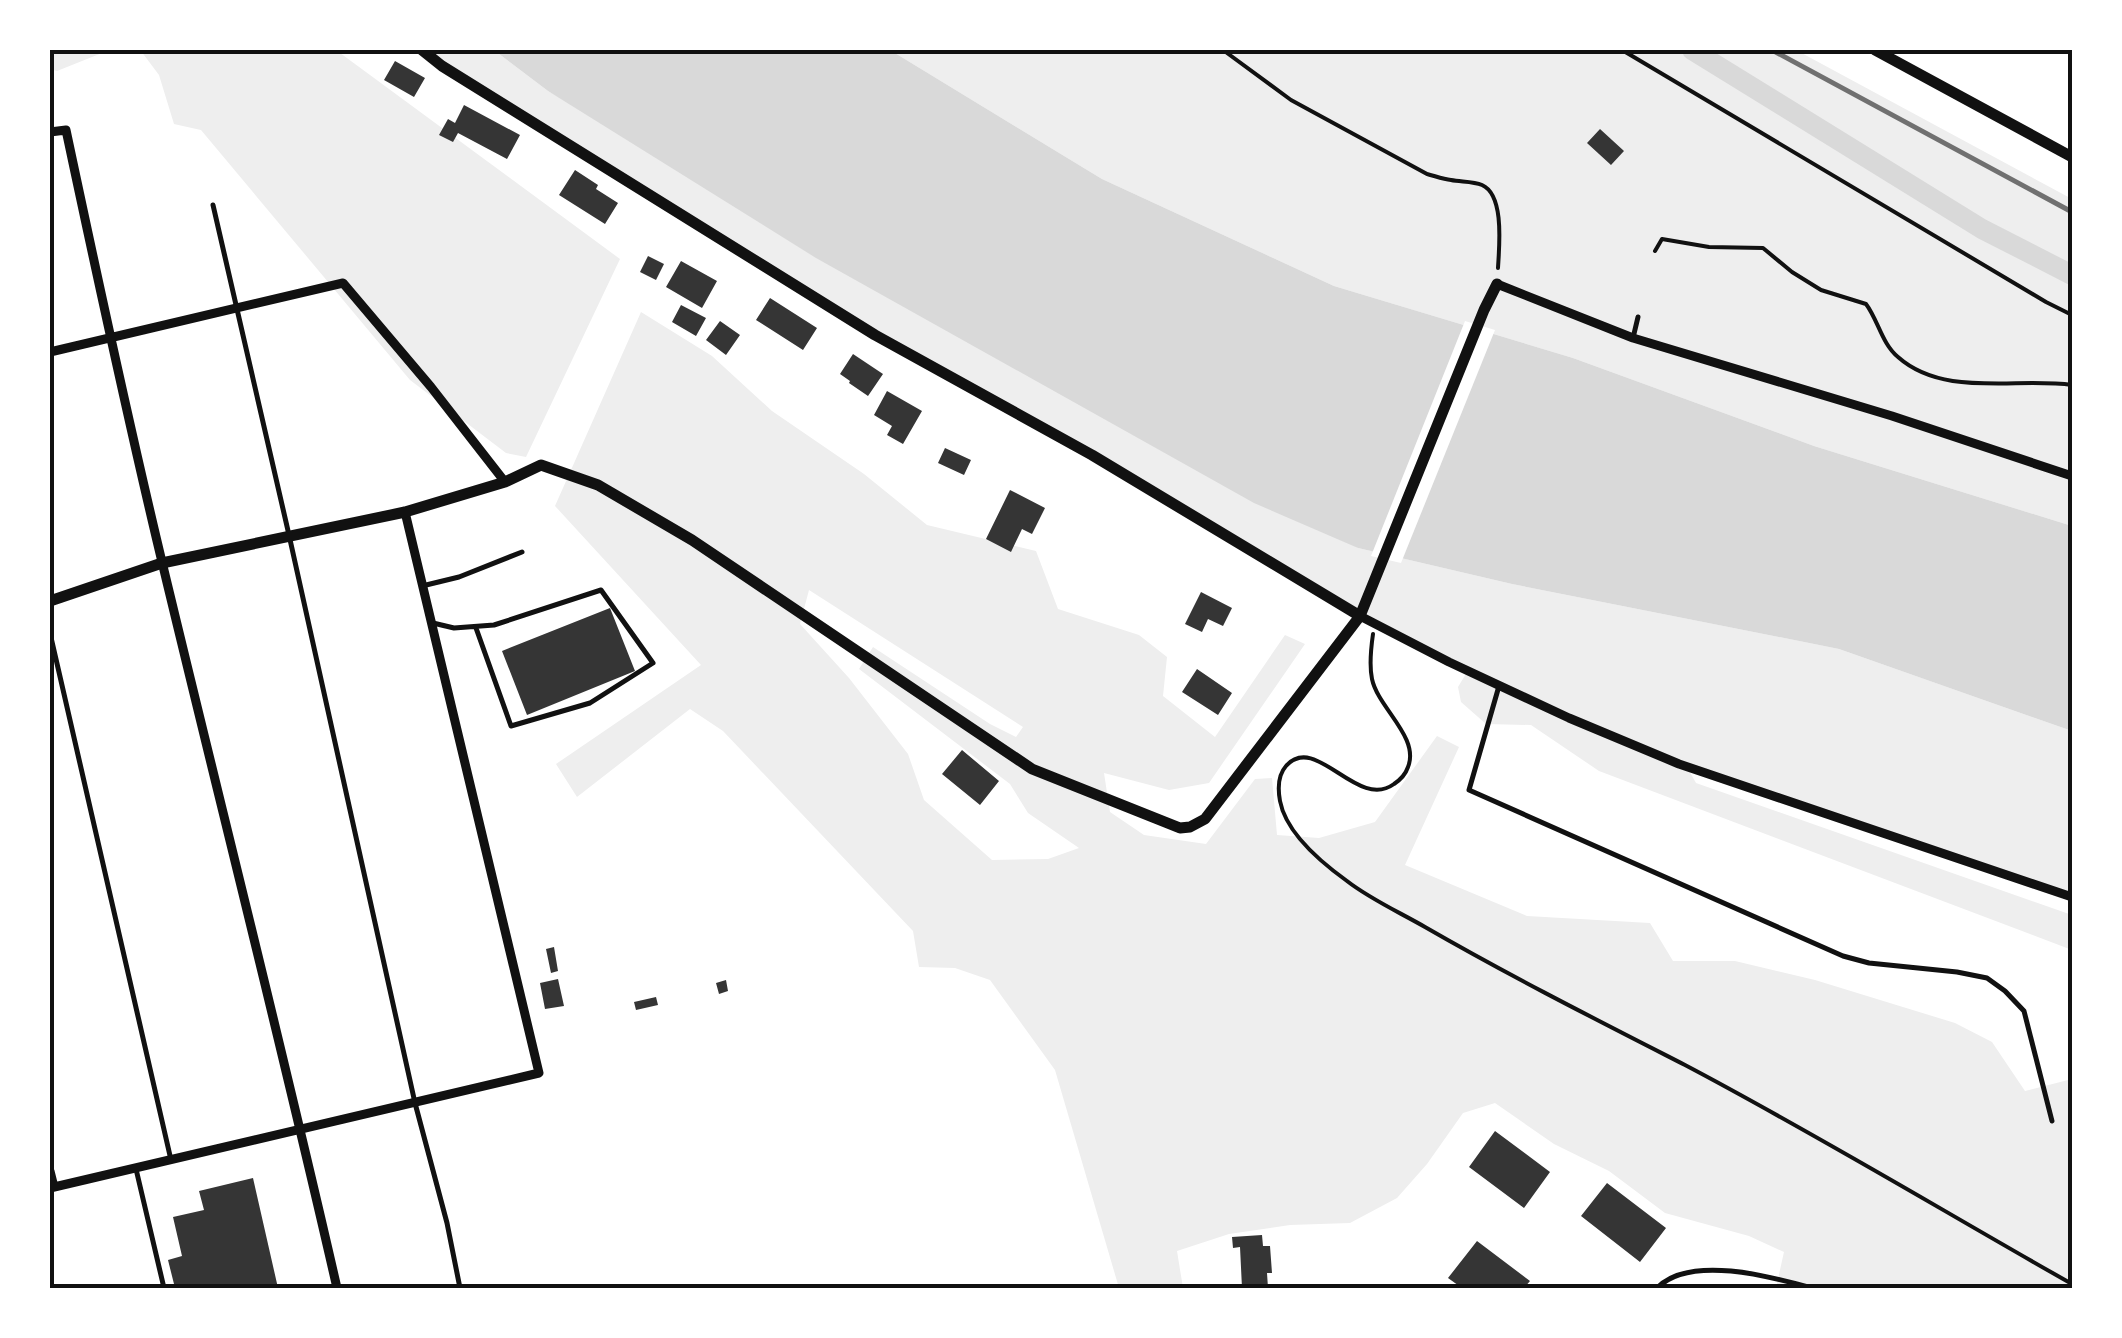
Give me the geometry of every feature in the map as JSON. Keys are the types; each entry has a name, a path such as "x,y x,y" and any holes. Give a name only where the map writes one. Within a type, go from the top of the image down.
{"street":[{"path":"422,50 876,334 1092,455 1360,616 1499,686 1680,764 2072,897"},
{"path":"1875,50 2072,156"},
{"path":"50,132 66,130 162,563 337,1288"},
{"path":"50,352 343,282 505,482"},
{"path":"50,601 162,563 405,512 505,482 541,465 598,485 692,540 1032,768 1180,828 1204,819 1360,616 1497,284 1633,338 1892,416 2072,476"},
{"path":"50,1171 52,1188 539,1073 405,512"}],"lane":[{"path":"213,205 460,1288"},
{"path":"1633,338 1638,317"},
{"path":"422,586 459,577 522,552"},
{"path":"430,621 443,627 494,625 601,590 653,663 590,702 511,726 476,628"},
{"path":"50,633 171,1160"},
{"path":"1499,686 1470,790 1843,956 1986,978 2024,1011 2052,1121"},
{"path":"136,1168 164,1288"},
{"path":"1657,1288 1682,1274 1708,1270 1778,1279 1812,1288"}],"path":[{"path":"1223,50 1292,100 1427,174 1480,184 1489,190 1497,212 1499,254"},
{"path":"1622,50 2072,315"},
{"path":"1655,251 1662,239 1709,247 1763,248 1821,290 1866,304 1896,356 1920,371 1959,382 2072,385"},
{"path":"1370,648 1372,680 1383,706 1408,743 1410,764 1400,780 1387,789 1371,790 1318,760 1293,760 1284,768 1279,782 1280,803 1286,819 1316,854 1348,882 1478,958 1742,1095 2072,1284"}],"shaded area":[{"path":"50,50 336,50 620,259 526,457 506,453 410,380 201,130 174,124 159,75 141,51 107,51 57,71 50,69"},
{"path":"422,50 494,50 548,91 1358,548 1512,584 1839,649 2072,731 2072,897 1687,767 1696,783 2072,915 2072,950 1599,771 1531,725 1486,724 1461,702 1458,687 1467,672 875,335"},
{"path":"494,50 890,50 1102,179 1334,286 1573,358 1814,446 2072,526 2072,731 1839,649 1512,584 1358,548 1254,503 816,258 548,91"},
{"path":"890,50 1796,50 2072,199 2072,526 1814,446 1573,358 1334,286 1102,179"},
{"path":"641,312 712,356 772,411 864,474 927,525 1036,551 1058,609 1139,635 1167,657 1163,696 1215,737 1285,635 1305,644 1209,783 1169,790 1104,773 1110,812 1144,835 1206,844 1255,779 1272,778 1277,835 1319,838 1375,822 1437,736 1459,747 1405,865 1527,916 1650,923 1673,961 1735,961 1815,980 1955,1023 1992,1042 2025,1091 2072,1079 2072,1288 1776,1288 1784,1252 1749,1236 1665,1213 1609,1171 1554,1144 1495,1103 1463,1113 1397,1198 1350,1223 1290,1225 1229,1234 1177,1251 1183,1288 1119,1288 1055,1070 990,980 955,968 919,967 913,931 723,731 690,709 577,797 556,764 701,665 555,506","holes":["809,590 1023,727 1016,737 990,724 873,647 859,669 1010,784 1028,813 1079,848 1048,859 992,860 924,800 908,754 849,678 800,624"]}],"pier":[{"path":"1465,321 1495,330 1401,563 1371,556"}],"building":[{"path":"395,61 425,78 414,97 384,80"},
{"path":"464,105 520,135 507,159 458,133 453,142 439,135 448,119 455,123"},
{"path":"1600,129 1624,151 1611,165 1587,143"},
{"path":"575,170 618,203 605,224 559,195"},
{"path":"648,256 664,264 656,280 640,272"},
{"path":"681,261 717,281 702,308 666,287"},
{"path":"770,298 817,328 803,350 756,320"},
{"path":"681,305 706,318 696,336 672,322"},
{"path":"720,321 740,335 726,355 706,340"},
{"path":"853,354 883,374 868,396 840,374"},
{"path":"887,391 922,411 903,444 887,435 892,426 874,415"},
{"path":"945,448 971,460 964,475 938,463"},
{"path":"1010,490 1045,508 1032,534 1022,529 1011,552 986,539"},
{"path":"1201,592 1232,608 1223,626 1208,619 1202,632 1185,624"},
{"path":"610,608 635,671 527,715 502,651"},
{"path":"1197,669 1232,693 1218,715 1182,692"},
{"path":"962,750 999,781 980,805 942,774"},
{"path":"554,947 558,971 551,973 546,949"},
{"path":"558,979 564,1006 545,1009 540,983"},
{"path":"726,980 728,991 719,994 716,983"},
{"path":"656,997 658,1005 636,1010 634,1002"},
{"path":"1495,1131 1550,1172 1524,1208 1469,1167"},
{"path":"253,1178 278,1288 175,1288 168,1260 182,1256 173,1217 204,1210 199,1191"},
{"path":"1607,1183 1666,1228 1640,1262 1581,1216"},
{"path":"1262,1235 1263,1246 1270,1246 1272,1273 1267,1273 1268,1288 1242,1288 1240,1247 1233,1248 1232,1237"},
{"path":"1477,1241 1530,1281 1524,1288 1462,1288 1448,1278"}],"waterway":[{"path":"1692,50 1982,229 2072,275"}],"railway":[{"path":"1772,50 2072,212"}]}
